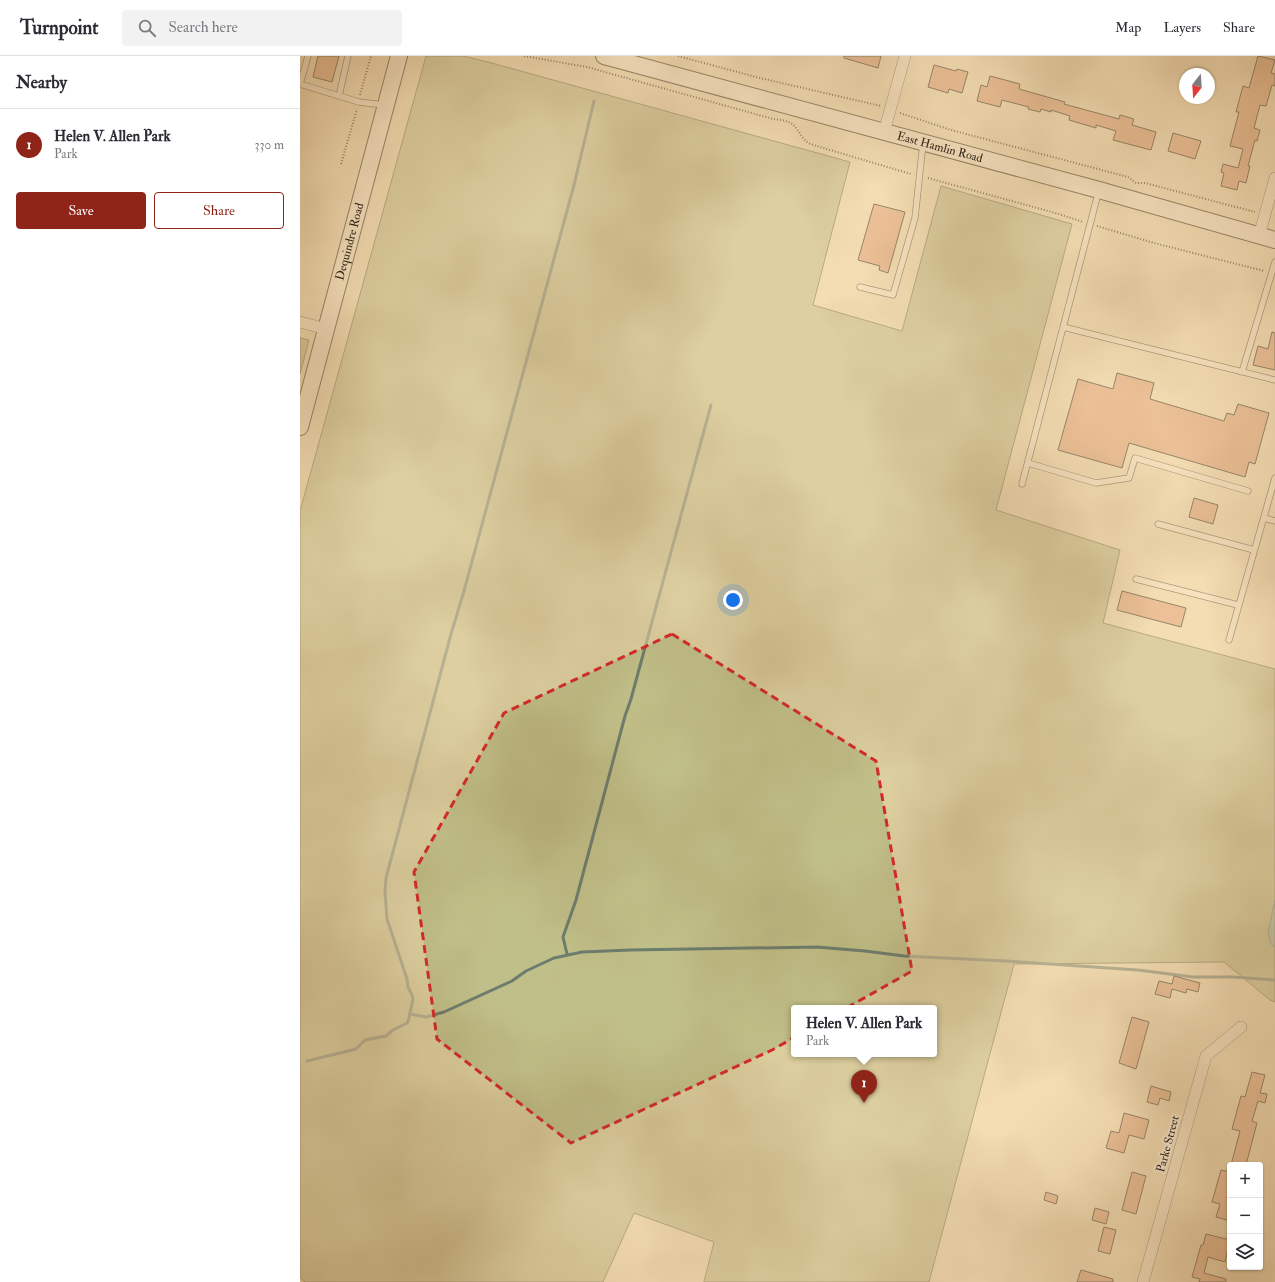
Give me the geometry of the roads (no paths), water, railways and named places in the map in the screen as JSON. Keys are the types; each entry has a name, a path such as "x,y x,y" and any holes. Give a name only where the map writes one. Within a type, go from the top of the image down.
{"street":[{"name":"Dequindre Road","path":"300,427 399,56"},
{"name":"East Hamlin Road","path":"604,56 1099,190 1275,240"},
{"path":"884,132 904,56"},
{"path":"1259,236 1275,178"},
{"path":"300,322 326,329"},
{"name":"Parke Street","path":"1144,1282 1206,1056 1241,1027"}],"lane":[{"path":"308,56 300,84 359,102 386,106"},
{"path":"338,96 348,56"},
{"path":"860,287 893,296 915,218 923,143"},
{"path":"1022,484 1099,190"},
{"path":"1242,372 1275,262"},
{"path":"1063,327 1275,380"},
{"path":"1028,463 1096,483 1129,478 1134,458 1248,490"},
{"path":"1229,640 1275,478"},
{"path":"1264,518 1275,521"},
{"path":"1158,524 1254,550"},
{"path":"1136,579 1238,605"}],"waterway":[{"path":"307,1061 356,1049 365,1040 386,1036 393,1030 407,1023 409,1019 413,999 387,919 385,892 386,878 574,185 594,101"},
{"path":"567,954 563,937 576,900 711,405"},
{"path":"410,1014 426,1017 444,1012 512,981 526,971 554,958 582,952 630,950 817,947 904,956 1138,970 1193,977 1233,977 1275,980"}],"place":[{"name":"Helen V. Allen Park","path":"864,1103"}]}
